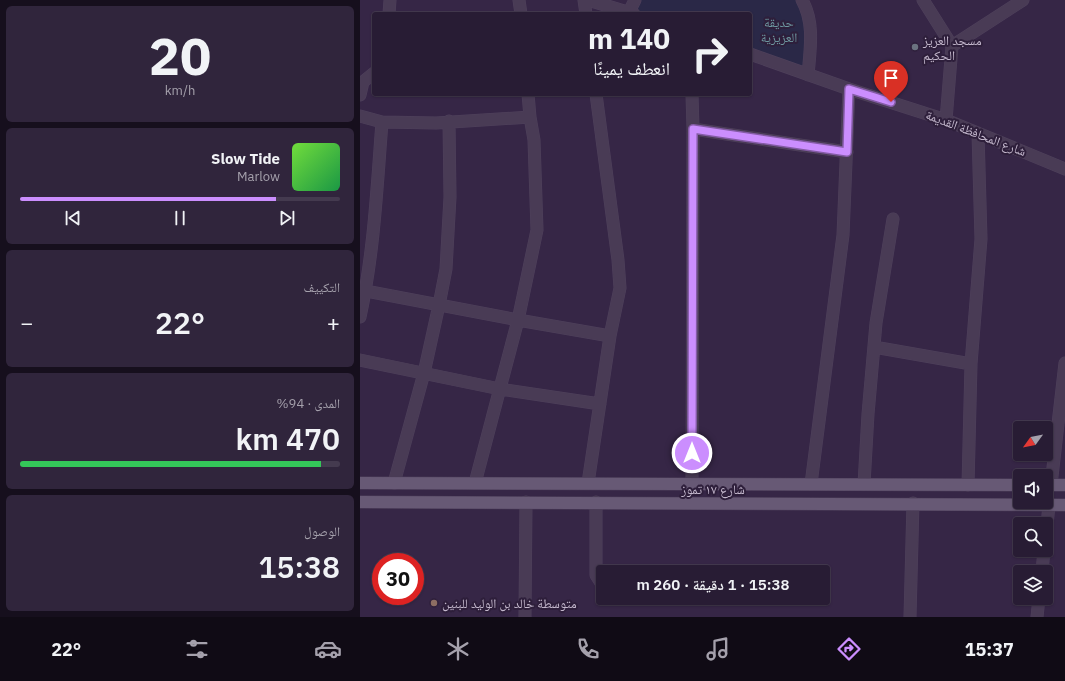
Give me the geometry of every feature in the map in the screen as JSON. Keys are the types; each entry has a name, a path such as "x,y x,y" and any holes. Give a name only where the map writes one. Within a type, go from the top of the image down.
{"main road":[{"name":"شارع ١٧ تموز","path":"360,483 1013,485"},
{"path":"1053,485 1065,485"},
{"name":"شارع ١٧ تموز","path":"360,502 1013,505"},
{"name":"شارع ١٧ تموز","path":"1053,505 1065,505"}],"street":[{"path":"389,12 390,0"},
{"path":"519,0 521,12"},
{"path":"584,0 586,12"},
{"path":"588,0 629,12"},
{"path":"632,12 636,0"},
{"path":"802,0 809,16 811,27 808,74"},
{"path":"924,0 952,46 946,120"},
{"path":"952,46 1023,0"},
{"name":"شارع المحافظة القديمة","path":"752,55 849,89 946,120 1065,169"},
{"path":"360,95 363,82 372,75"},
{"path":"811,484 843,236 849,89"},
{"path":"475,483 518,320 537,230 534,140 528,96"},
{"path":"588,484 610,336 620,288 618,260 596,96"},
{"path":"692,96 692,484"},
{"path":"360,116 382,122 436,123 530,117"},
{"path":"394,483 424,373 446,269 450,197 449,121"},
{"path":"360,317 375,218 382,122"},
{"path":"693,129 847,152"},
{"path":"968,485 971,364 981,239 978,133"},
{"path":"864,484 868,414 876,323 892,219"},
{"path":"363,290 610,336"},
{"path":"874,347 971,364"},
{"path":"360,360 500,389 600,404"},
{"path":"1050,469 1065,363"},
{"path":"525,617 526,502"},
{"path":"596,502 596,565"},
{"path":"910,617 913,504"},
{"path":"1037,617 1038,605"}],"green space":[{"name":"حديقة العزيزية","path":"637,0 799,0 809,16 808,75 752,55 752,12 634,12"}],"place":[{"name":"مسجد العزيز الحكيم","path":"915,47"},
{"name":"متوسطة خالد بن الوليد للبنين","path":"434,603"}],"route":[{"path":"692,453 693,129 847,152 849,89 891,102"}]}
